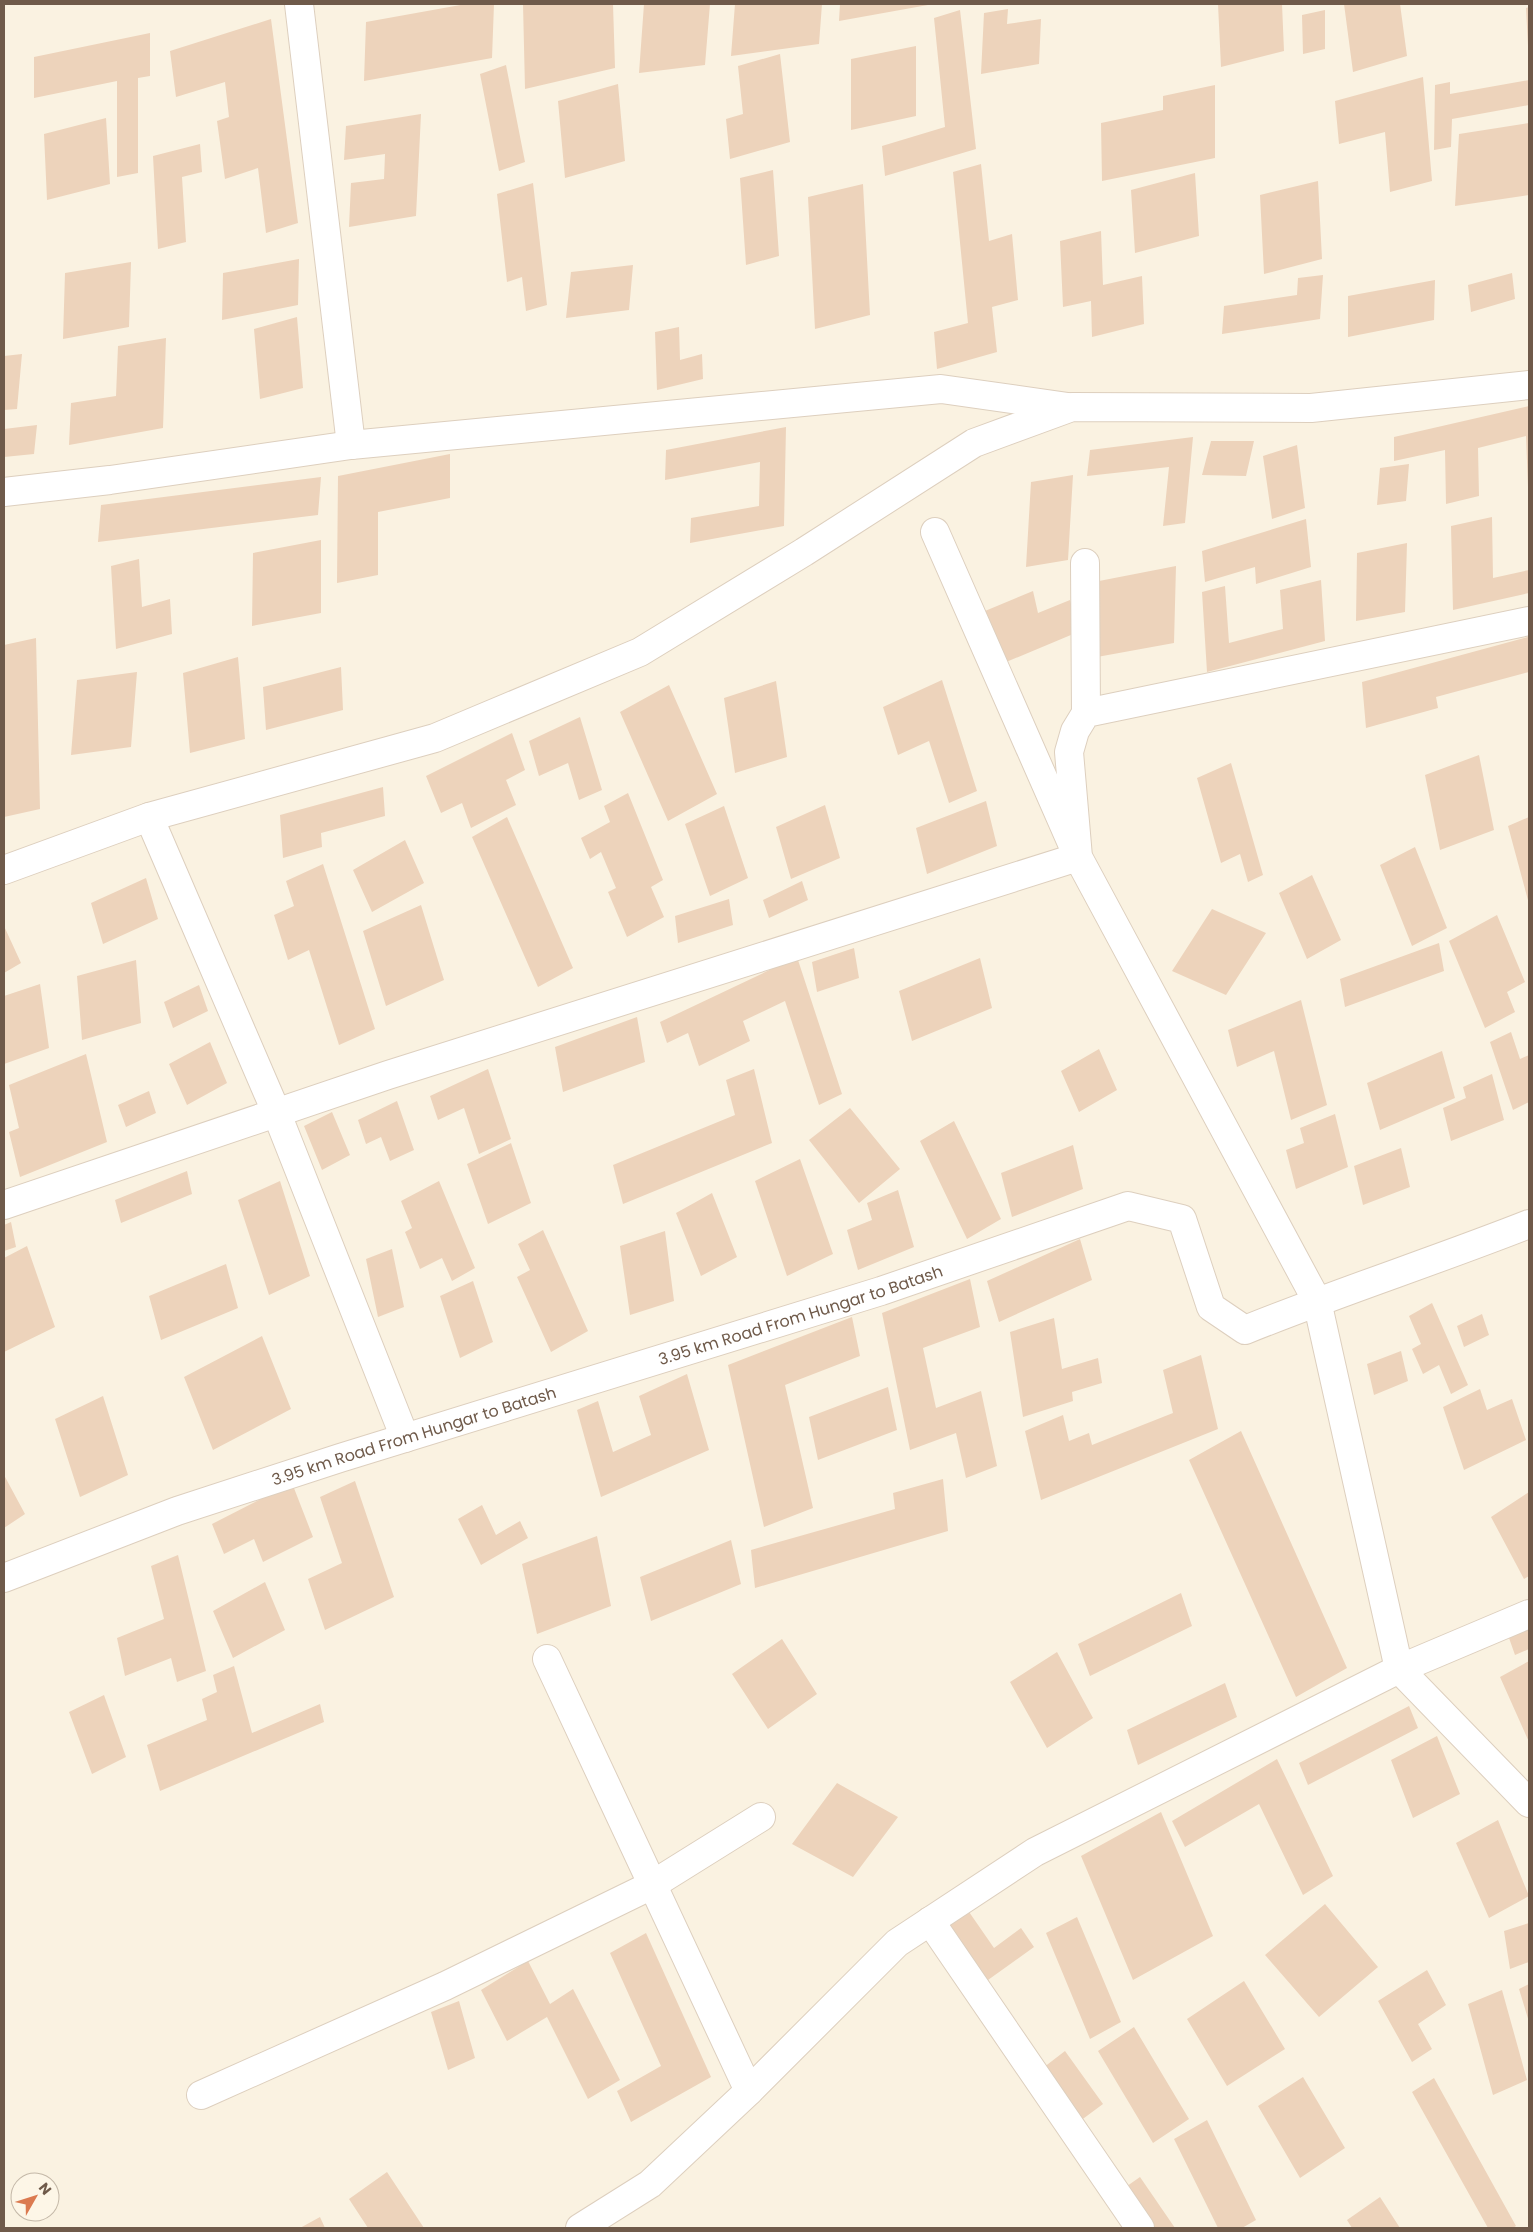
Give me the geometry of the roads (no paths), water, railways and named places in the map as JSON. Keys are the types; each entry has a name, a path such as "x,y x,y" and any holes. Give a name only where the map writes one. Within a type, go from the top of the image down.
{"street":[{"path":"299,4 351,445"},
{"path":"4,492 110,480 351,445 941,389 1072,407 1311,408 1529,385"},
{"path":"4,870 149,818 435,738 640,652 804,552 974,443 1072,407"},
{"path":"935,532 1078,857 1317,1301 1398,1669 1529,1803"},
{"path":"1078,857 1069,752 1075,731 1086,714 1084,563"},
{"path":"1086,714 1529,620"},
{"path":"149,818 277,1114 405,1438"},
{"path":"4,1205 388,1075 1078,857"},
{"name":"3.95 km Road From Hungar to Batash","path":"4,1578 177,1511 405,1438 882,1291 1128,1206 1182,1219 1211,1308 1245,1330 1317,1301 1529,1224"},
{"path":"580,2228 650,2184 749,2091 897,1943 1035,1852 1398,1669 1529,1614"},
{"path":"547,1659 749,2091"},
{"path":"201,2095 446,1986 652,1884 761,1817"},
{"path":"930,1921 1140,2228"}]}
